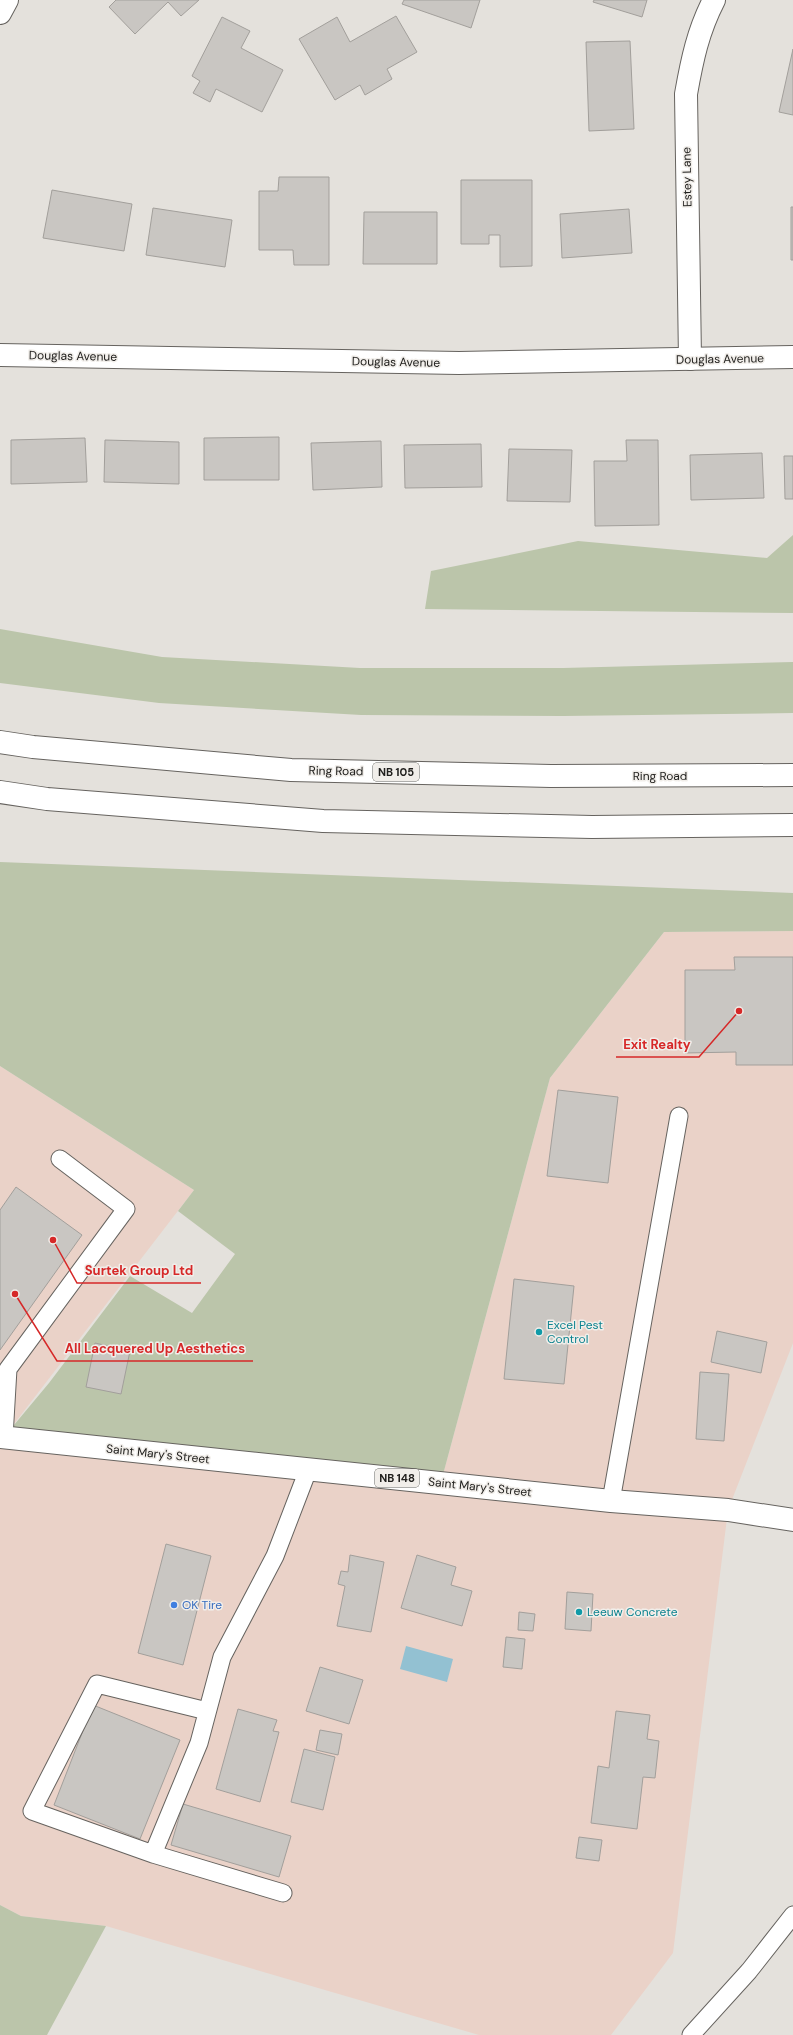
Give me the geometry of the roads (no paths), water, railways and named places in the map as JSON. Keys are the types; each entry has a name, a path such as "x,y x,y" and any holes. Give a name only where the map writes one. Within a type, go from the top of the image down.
{"main road":[{"path":"0,13 7,0"},
{"name":"Estey Lane","path":"690,359 686,94 692,55 705,17 714,0"},
{"name":"Douglas Avenue","path":"0,355 459,363 793,358"},
{"name":"Ring Road","path":"0,742 291,770 551,776 793,775"},
{"path":"0,792 47,799 324,821 592,827 793,825"},
{"name":"Saint Mary's Street","path":"2,1437 611,1501 728,1510 793,1520"}],"lane":[{"path":"611,1501 679,1116"},
{"path":"2,1437 8,1369 126,1209 60,1159"},
{"path":"153,1854 199,1742 222,1657 276,1556 308,1470"},
{"path":"207,1711 97,1684 32,1812 153,1854 284,1893"},
{"path":"691,2035 749,1971 793,1915"}],"water":[{"path":"406,1646 453,1659 447,1682 400,1669"}],"place":[{"name":"Exit Realty","path":"739,1011"},
{"name":"Surtek Group Ltd","path":"53,1240"},
{"name":"All Lacquered Up Aesthetics","path":"15,1294"},
{"name":"Excel Pest Control","path":"539,1332"},
{"name":"OK Tire","path":"174,1605"},
{"name":"Leeuw Concrete","path":"579,1612"}]}
